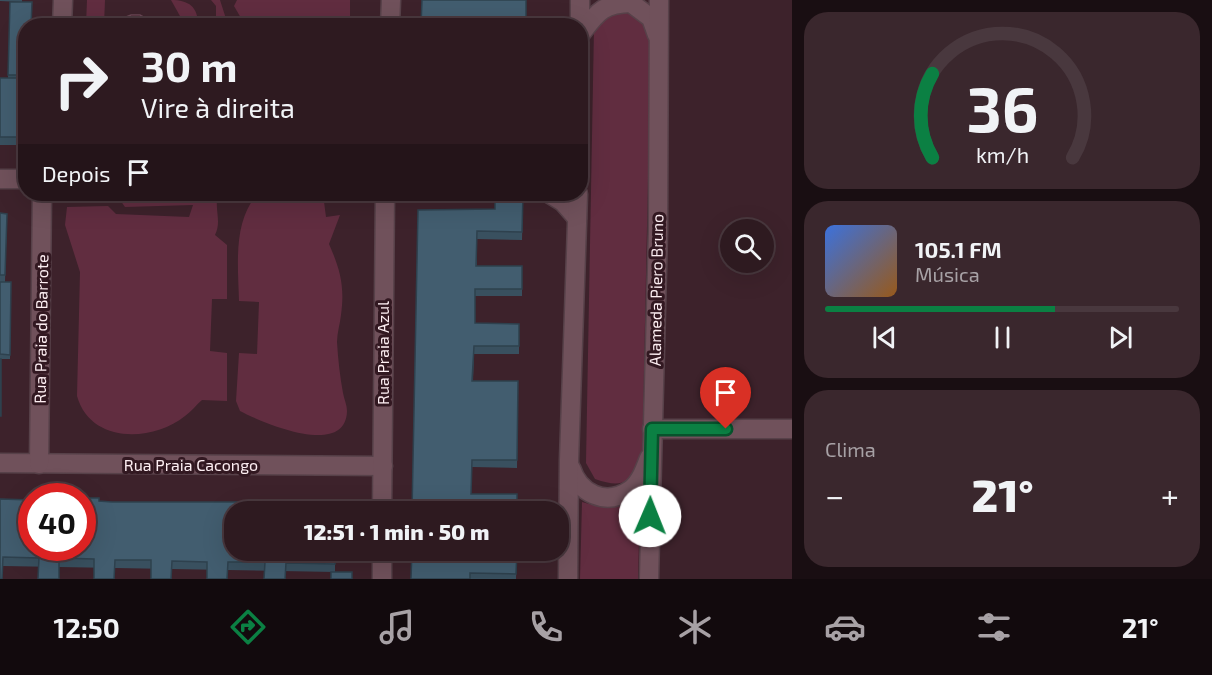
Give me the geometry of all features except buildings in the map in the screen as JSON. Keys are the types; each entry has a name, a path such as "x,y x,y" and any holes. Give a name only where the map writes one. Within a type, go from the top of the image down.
{"street":[{"path":"62,18 63,0"},
{"path":"390,18 391,0"},
{"path":"580,0 580,18"},
{"name":"Alameda Piero Bruno","path":"648,579 658,231 660,0"},
{"path":"588,25 598,12 608,5 631,3 651,18 659,39"},
{"path":"0,179 18,179"},
{"name":"Rua Praia do Barrote","path":"39,464 42,201"},
{"name":"Rua Praia Azul","path":"382,501 385,201"},
{"path":"561,201 577,218"},
{"path":"568,579 569,460 578,201"},
{"path":"652,429 792,429"},
{"path":"569,460 576,482 590,495 609,498 630,490 643,474 651,452"},
{"name":"Rua Praia Cacongo","path":"0,463 383,466"},
{"path":"382,561 382,579"}],"shaded area":[{"path":"87,0 105,0 104,18 86,18"},
{"path":"171,0 187,3 194,9 198,18 181,18"},
{"path":"211,0 220,0 226,18 216,18 216,6"},
{"path":"237,0 350,0 350,18 241,18 234,6"},
{"path":"624,12 641,18 651,35 642,466 626,481 610,483 595,479 586,463 594,28 606,14"},
{"path":"140,15 145,18 123,18"},
{"path":"121,201 153,201 155,203 157,201 217,201 218,225 215,235 227,245 227,299 212,299 210,351 227,353 227,401 202,400 171,425 139,434 123,434 95,423 84,411 77,396 80,272 65,225 67,207 108,206 116,214 189,217 193,205 125,207"},
{"path":"252,201 324,201 326,217 340,215 329,244 339,270 342,286 337,342 347,411 343,425 333,433 318,435 283,428 240,411 236,401 239,353 257,354 259,302 239,301 240,231"},
{"path":"640,501 638,579 580,579 582,502 611,507"}],"route":[{"path":"650,516 652,429 726,429"}]}
